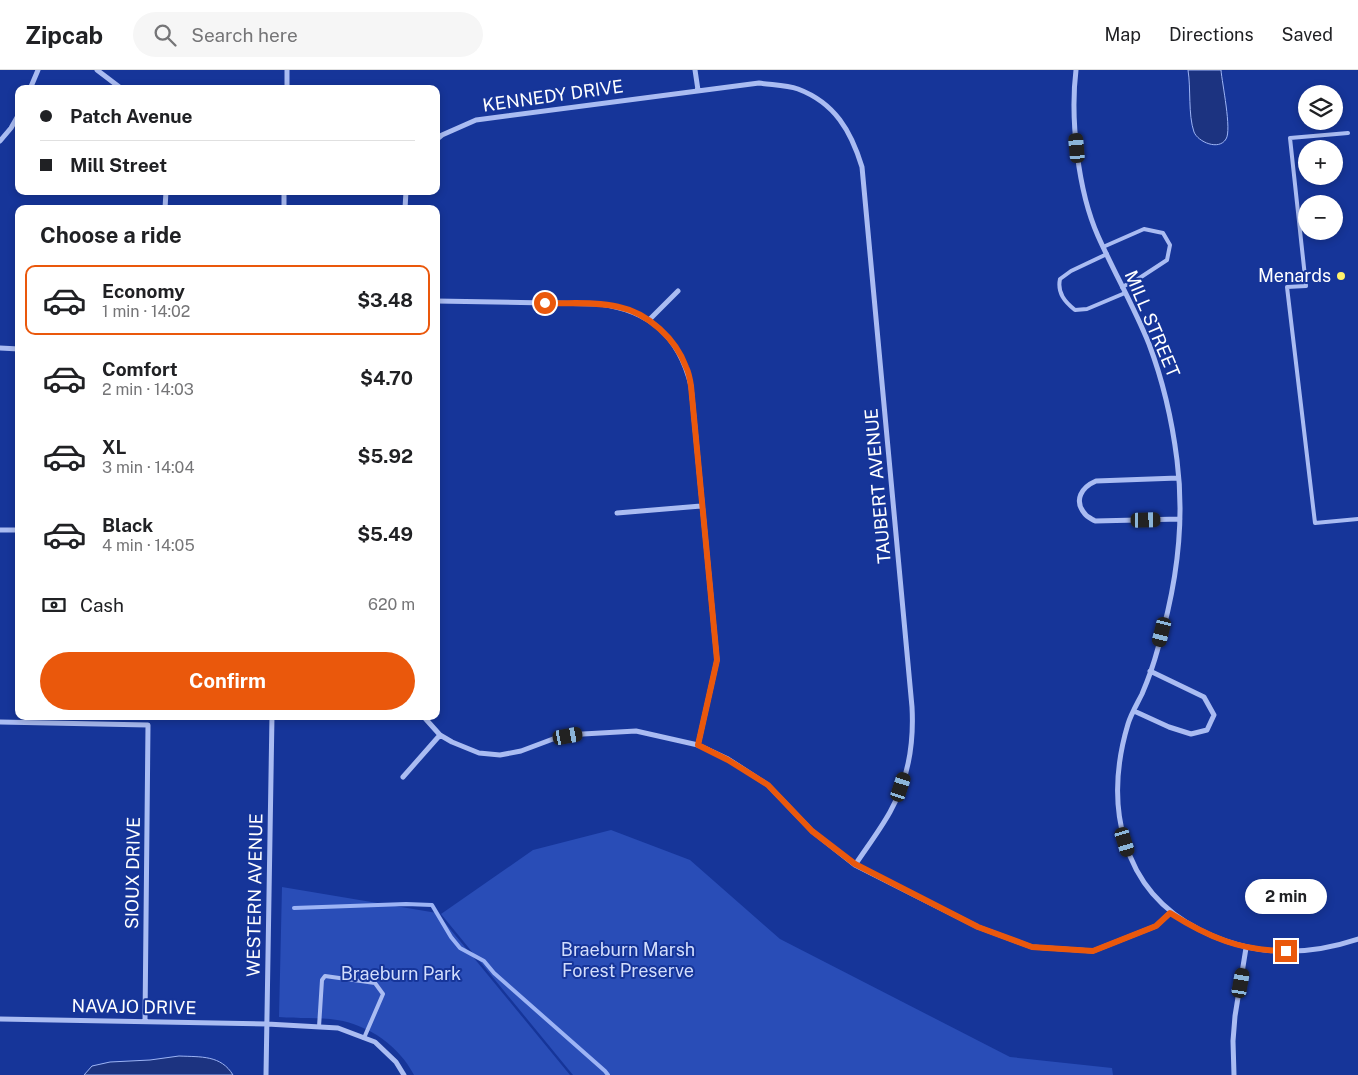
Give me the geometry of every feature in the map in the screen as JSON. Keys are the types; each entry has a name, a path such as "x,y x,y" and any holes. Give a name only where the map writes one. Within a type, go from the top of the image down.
{"street":[{"path":"32,85 38,70"},
{"path":"98,70 117,85"},
{"path":"287,70 287,85"},
{"path":"695,70 698,90"},
{"name":"MILL STREET","path":"1076,70 1074,113 1084,194 1097,233 1149,343 1165,391 1178,462 1180,519 1177,556 1170,601 1158,648 1129,721 1119,758 1117,796 1121,829 1129,856 1142,881 1170,913 1219,940 1246,948 1271,951 1301,951 1325,948 1358,939"},
{"name":"KENNEDY DRIVE","path":"440,136 476,120 759,83 797,89 825,102"},
{"name":"TAUBERT AVENUE","path":"825,102 843,124 855,144 862,167 914,732 901,787 890,812 855,864"},
{"path":"0,141 15,121"},
{"path":"649,320 678,290"},
{"path":"440,301 599,304 619,307 649,320 665,334 678,351 686,367 691,386 701,506 715,621 717,660 698,745"},
{"path":"0,348 15,349"},
{"path":"1178,478 1096,481 1086,485 1081,492 1080,503 1084,513 1095,521 1180,519"},
{"path":"617,513 701,506"},
{"path":"0,530 15,530"},
{"path":"1134,710 1169,727 1191,734 1207,730 1214,715 1204,698 1150,671"},
{"name":"WESTERN AVENUE","path":"266,1075 272,720"},
{"path":"427,720 440,735 452,742 479,752 500,755 521,751 553,739 583,734 636,731 698,745 728,760 768,785 812,831 855,864 978,927 1032,947 1093,951 1156,926 1170,913"},
{"name":"SIOUX DRIVE","path":"0,722 148,726 145,1021"},
{"path":"403,777 440,735"},
{"path":"1234,1075 1233,1041 1235,1016 1246,948"},
{"name":"NAVAJO DRIVE","path":"0,1018 267,1024 338,1028 375,1042 396,1062 404,1075"}],"lane":[{"path":"1348,133 1290,138 1306,286 1287,288 1314,523 1358,519"},
{"path":"1104,247 1144,229 1163,233 1170,245 1167,260 1122,287"},
{"path":"1107,254 1071,271 1060,279 1061,294 1066,304 1075,310 1088,309 1125,293"},
{"path":"319,1027 322,980 325,976 375,983 383,994 364,1038"}],"green space":[{"name":"Braeburn Marsh Forest Preserve","path":"611,830 690,860 780,939 1010,1057 1112,1068 1113,1075 573,1075 441,914 533,850"},
{"name":"Braeburn Park","path":"282,887 437,913 570,1075 414,1075 400,1055 382,1038 360,1027 330,1019 279,1017"}],"shaded area":[{"path":"1188,70 1221,70 1228,126 1228,134 1223,143 1209,144 1196,136 1194,132 1191,118"},
{"path":"179,1056 203,1057 216,1060 228,1068 233,1075 84,1075 92,1066 110,1062"}],"waterway":[{"path":"294,908 406,904 432,905 451,937 460,948 484,961 494,973 608,1075"}],"place":[{"name":"Menards","path":"1341,276"}],"route":[{"path":"545,303 599,304 619,307 634,312 649,320 665,334 678,351 686,367 691,386 701,506 715,621 717,660 698,745 728,760 768,785 812,831 855,864 978,927 1032,947 1093,951 1156,926 1170,913 1219,940 1246,948 1286,951"}]}
